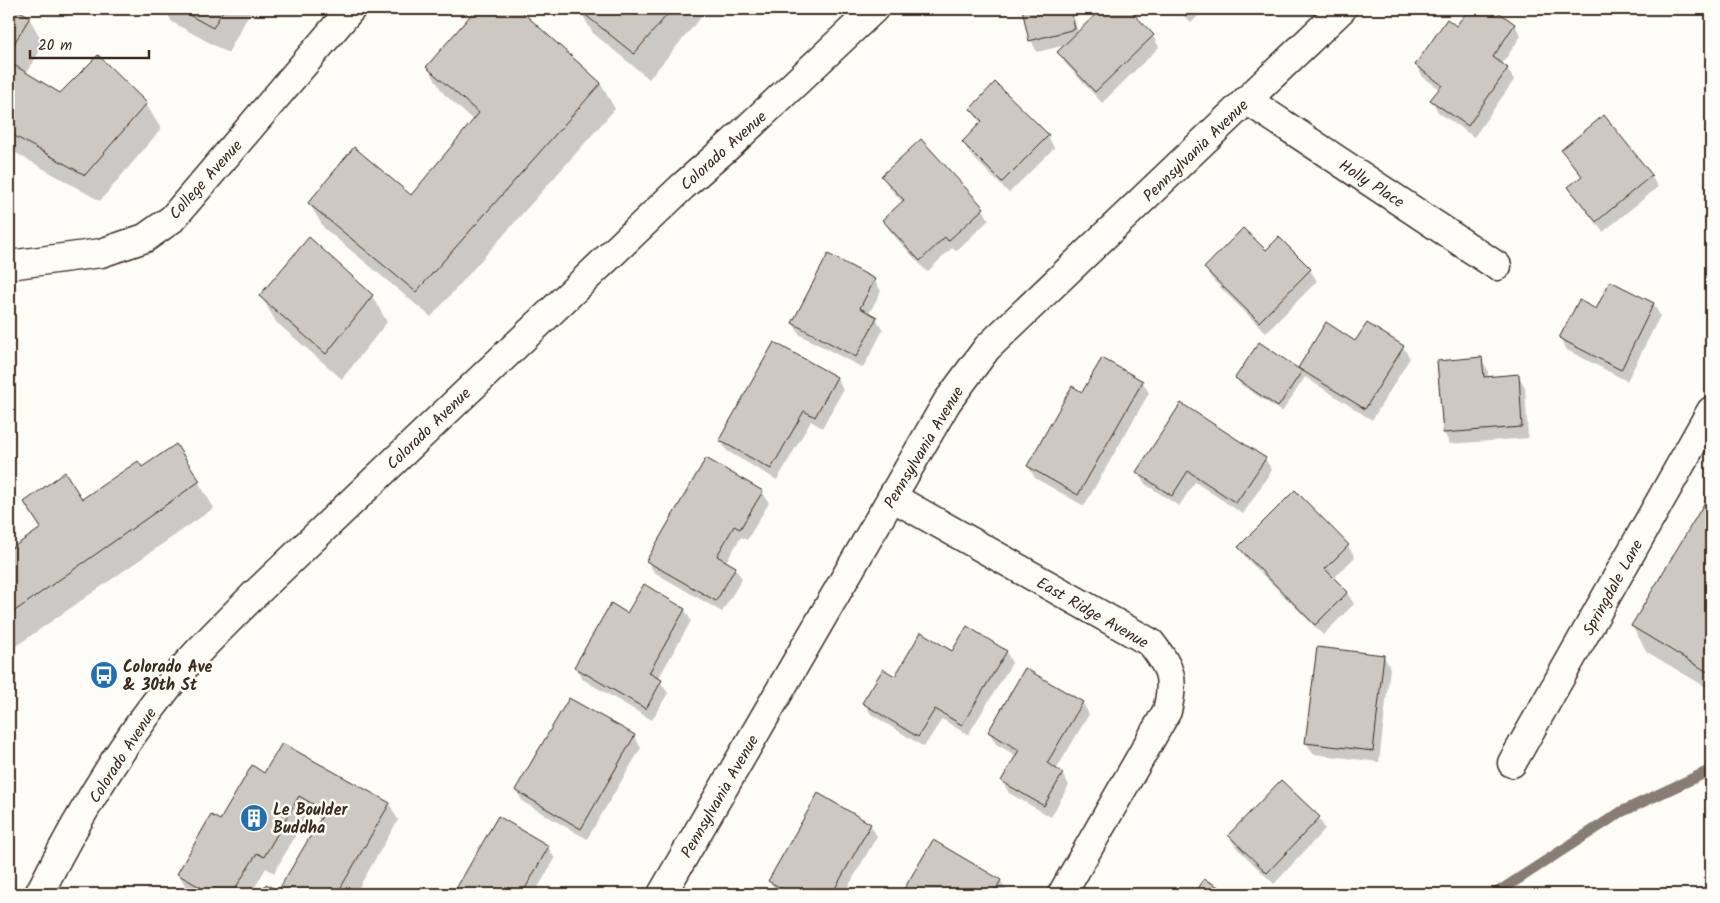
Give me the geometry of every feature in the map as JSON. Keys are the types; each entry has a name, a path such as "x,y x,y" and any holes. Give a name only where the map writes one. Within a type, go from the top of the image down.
{"street":[{"name":"College Avenue","path":"9,265 101,253 145,238 172,218 351,9"},
{"name":"Colorado Avenue","path":"39,894 104,780 144,718 187,664 262,587 676,193 734,142 874,9"},
{"name":"Pennsylvania Avenue","path":"662,894 947,402 987,348 1342,9"},
{"name":"Holly Place","path":"1247,100 1497,266"},
{"name":"Springdale Lane","path":"1512,763 1711,411"},
{"name":"East Ridge Avenue","path":"892,497 1151,643 1168,665 1172,693 1167,712 1062,894"}],"building":[{"path":"9,9 16,9 30,17 9,52"},
{"path":"178,9 224,9 213,28"},
{"path":"476,9 519,9 601,83 416,292 308,203 354,147 411,195 479,113 426,67"},
{"path":"578,9 672,9 634,54"},
{"path":"1022,9 1070,9 1075,29 1029,41"},
{"path":"1101,9 1129,9 1154,35 1095,92 1057,52"},
{"path":"1469,9 1494,9 1515,24 1493,57 1508,68 1468,126 1430,100 1442,85 1415,65 1447,19 1456,26"},
{"path":"98,55 147,103 85,175 9,133 9,62 60,93"},
{"path":"995,82 1049,135 1002,182 962,142 982,121 970,109"},
{"path":"1604,115 1652,175 1596,222 1568,187 1582,176 1561,150"},
{"path":"921,139 984,208 948,241 945,237 920,261 882,220 904,200 881,176"},
{"path":"1243,228 1266,250 1279,237 1311,269 1259,322 1204,268"},
{"path":"309,237 373,295 326,354 259,296"},
{"path":"828,254 875,279 860,308 877,317 856,357 792,323"},
{"path":"1610,281 1654,303 1621,370 1559,338 1579,300 1596,309"},
{"path":"1326,322 1355,341 1367,323 1404,346 1365,409 1298,368"},
{"path":"774,342 837,377 815,417 804,411 771,469 719,440"},
{"path":"1259,342 1302,371 1278,407 1235,378"},
{"path":"1482,357 1484,377 1519,374 1522,427 1443,433 1437,361"},
{"path":"1102,358 1143,381 1078,495 1027,466 1072,386 1082,392"},
{"path":"1181,403 1266,458 1236,503 1188,471 1172,496 1136,472"},
{"path":"176,444 200,481 9,615 9,550 41,528 24,502 65,472 82,499 138,461 142,467"},
{"path":"706,458 763,491 740,529 734,526 717,556 736,567 716,601 646,561"},
{"path":"1295,490 1349,545 1325,569 1348,592 1315,625 1238,547"},
{"path":"1711,492 1711,674 1631,626"},
{"path":"644,584 685,609 649,673 662,680 646,709 574,667 611,603 627,613"},
{"path":"967,626 1007,651 962,725 935,709 918,737 862,703 883,669 895,676 921,632 952,651"},
{"path":"1317,647 1384,655 1373,751 1305,743"},
{"path":"1025,668 1083,702 1047,763 1063,773 1044,806 1001,781 1019,750 988,732"},
{"path":"569,698 635,735 581,829 515,790"},
{"name":"Le Boulder Buddha","path":"282,743 390,803 337,894 260,894 266,884 278,891 325,811 299,796 264,857 257,853 232,894 212,894 177,874 211,815 220,820 252,765 264,773"},
{"path":"1281,780 1320,817 1267,873 1228,835"},
{"path":"818,793 871,824 832,894 792,894 768,881"},
{"path":"498,816 549,846 522,894 453,894"},
{"path":"933,840 1001,880 993,894 901,894"},
{"path":"1204,879 1232,894 1195,894"}],"waterway":[{"path":"1495,894 1621,812 1711,770"}],"place":[{"name":"Colorado Ave & 30th St","path":"104,675"},
{"name":"Le Boulder Buddha","path":"254,818"}]}
